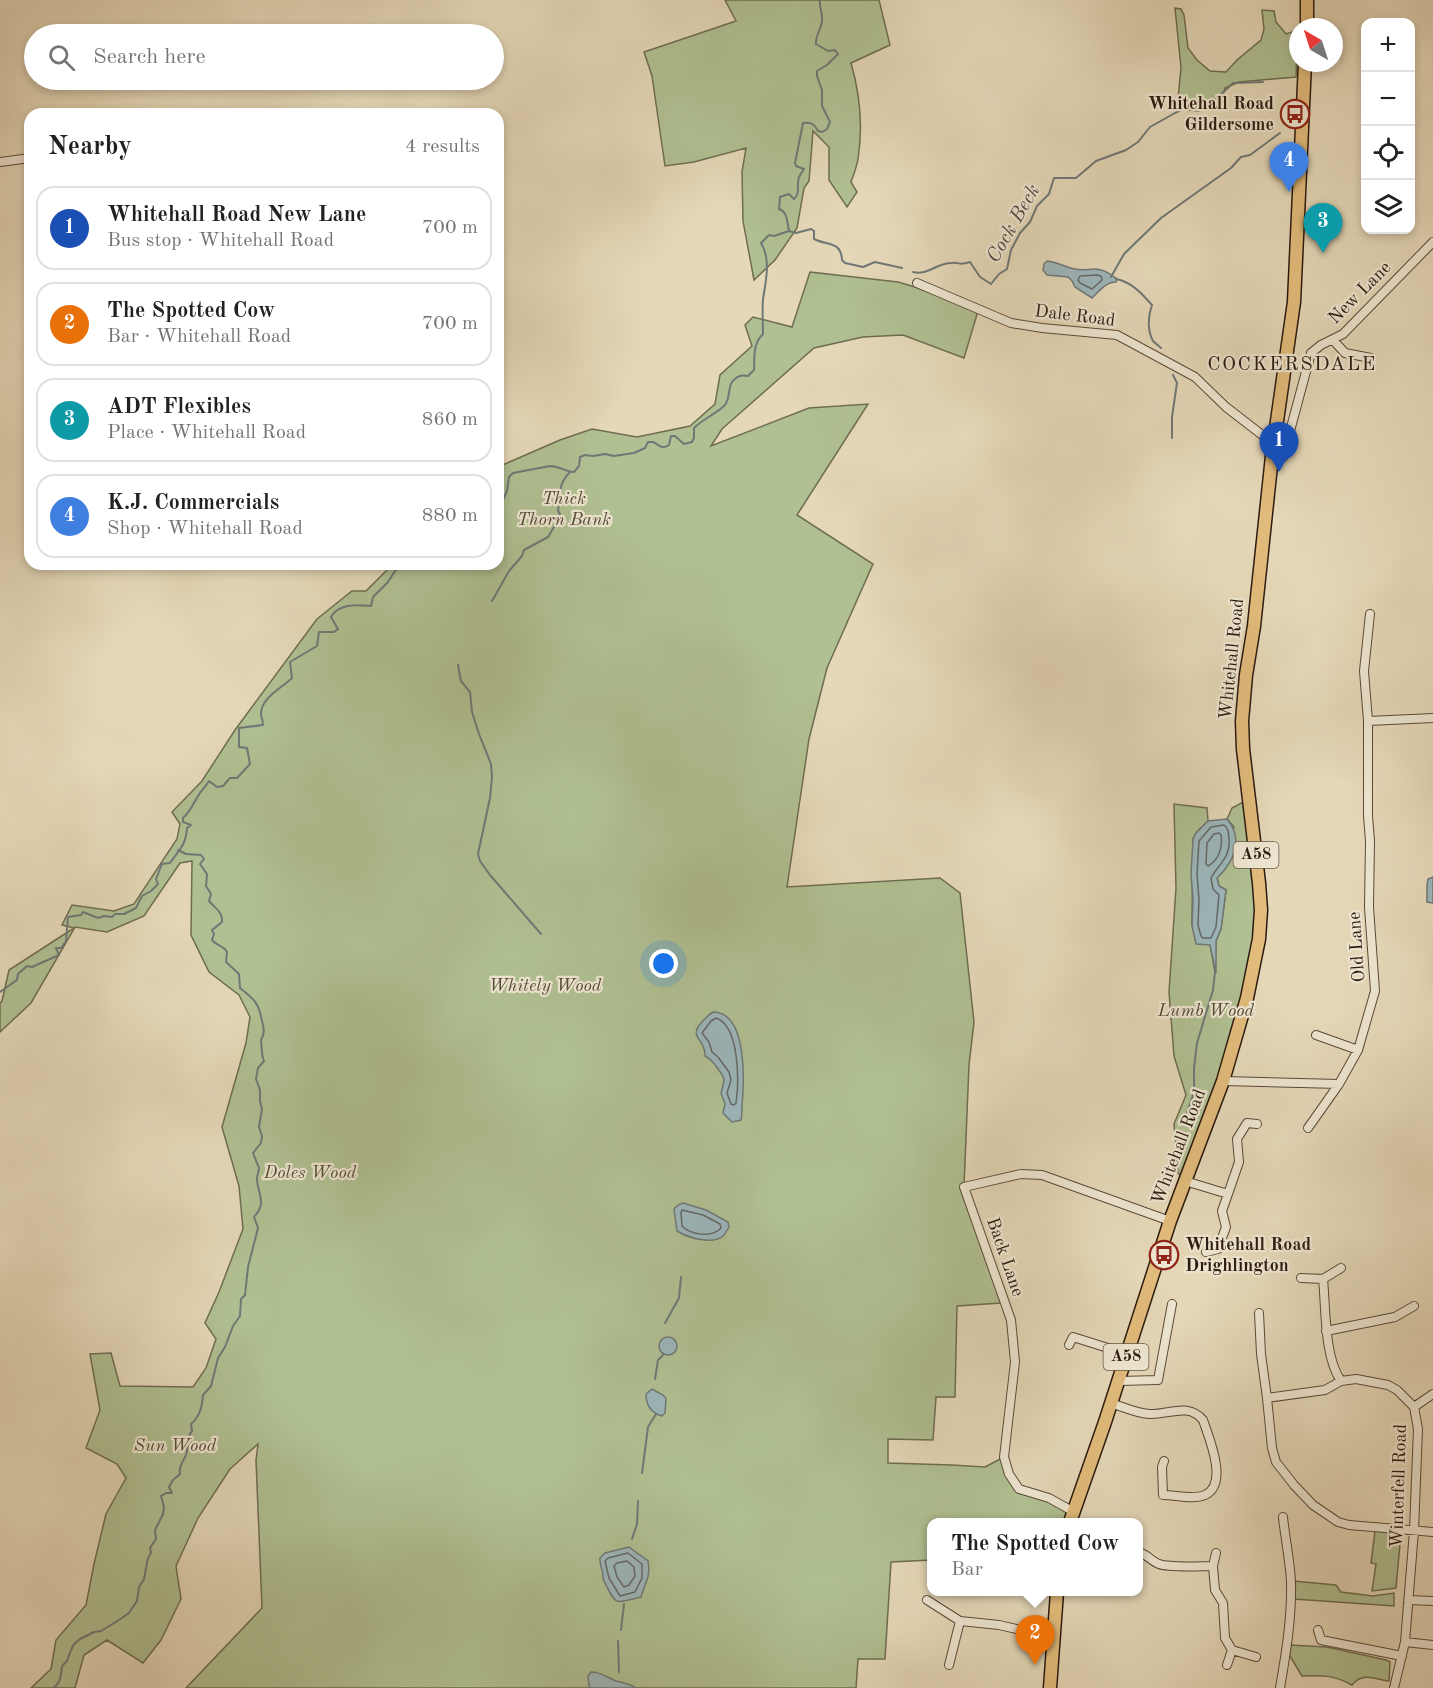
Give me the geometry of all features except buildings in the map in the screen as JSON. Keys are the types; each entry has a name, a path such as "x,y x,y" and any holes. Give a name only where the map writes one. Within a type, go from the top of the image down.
{"main road":[{"path":"1307,18 1308,0"},
{"name":"Whitehall Road","path":"1072,1517 1119,1381 1170,1221 1223,1081 1246,998 1259,939 1261,910 1243,749 1242,721 1273,450 1294,302 1305,72"},
{"path":"1050,1688 1057,1596"}],"street":[{"path":"0,162 24,159"},
{"name":"New Lane","path":"1273,450 1283,457 1311,353 1342,334 1433,242"},
{"name":"Dale Road","path":"917,283 1011,323 1117,334 1196,378 1273,450"},
{"path":"1333,340 1345,353 1371,358"},
{"name":"Old Lane","path":"1308,1128 1339,1084 1358,1050 1375,991 1369,907 1368,721 1364,671 1370,614"},
{"path":"1368,721 1433,717"},
{"path":"1316,1035 1358,1050"},
{"path":"1223,1081 1339,1084"},
{"path":"1206,1252 1218,1249 1226,1227 1222,1211 1239,1162 1238,1139 1247,1123 1257,1124"},
{"name":"Back Lane","path":"1072,1517 1049,1498 1019,1489 1009,1474 1004,1457 1015,1362 1011,1320 964,1187 1021,1174 1042,1175 1170,1221"},
{"path":"1185,1181 1228,1194"},
{"path":"1300,1278 1323,1279 1341,1268"},
{"path":"1323,1279 1326,1331 1336,1374 1341,1381"},
{"path":"1119,1381 1158,1380 1172,1304"},
{"path":"1326,1331 1395,1317 1414,1306"},
{"path":"1259,1313 1261,1354 1272,1448 1276,1462 1304,1496 1338,1522 1349,1525 1433,1532"},
{"path":"1073,1337 1127,1354"},
{"name":"Winterfell Road","path":"1267,1398 1325,1390 1341,1381 1356,1379 1388,1384 1414,1407 1418,1429 1414,1531 1405,1642 1395,1688"},
{"path":"1414,1407 1433,1394"},
{"path":"1111,1403 1149,1414 1185,1410 1196,1413 1203,1420 1217,1464 1215,1484 1212,1489 1206,1495 1196,1497 1163,1495 1164,1461"},
{"path":"1280,1688 1291,1600 1283,1517"},
{"path":"1143,1553 1161,1565 1213,1566"},
{"path":"1216,1553 1213,1566 1215,1590 1223,1603 1226,1638 1232,1650 1227,1665"},
{"path":"1408,1599 1433,1601"},
{"path":"927,1600 960,1621 1054,1635"},
{"path":"949,1665 960,1621"},
{"path":"1318,1630 1322,1640 1402,1656"},
{"path":"1405,1642 1433,1645"},
{"path":"1232,1650 1256,1657"}],"green space":[{"path":"725,0 879,0 890,45 851,63 857,87 860,123 860,147 851,182 857,192 847,207 829,180 829,147 813,131 809,181 804,188 797,228 775,260 754,280 743,221 742,172 746,148 694,162 665,166 652,76 644,52 736,21"},
{"path":"1175,8 1181,9 1184,15 1188,48 1197,60 1210,71 1226,72 1261,40 1264,29 1262,10 1274,11 1276,22 1286,34 1289,33 1289,72 1296,72 1296,77 1239,82 1225,88 1221,102 1199,111 1177,109 1181,68"},
{"path":"810,272 898,282 978,311 964,358 903,335 863,337 814,348 722,429 711,446 809,408 868,404 797,515 873,564 827,668 809,739 787,887 940,878 960,893 974,1022 969,1065 964,1187 1001,1303 957,1306 955,1397 936,1397 933,1440 888,1439 888,1463 985,1467 1004,1457 1019,1489 1074,1512 1072,1518 927,1518 927,1560 891,1562 885,1659 858,1659 856,1688 186,1688 262,1608 256,1460 258,1444 230,1469 198,1518 176,1566 181,1599 161,1640 143,1663 107,1640 84,1655 75,1688 31,1688 51,1669 56,1640 86,1605 106,1514 126,1478 117,1464 86,1448 100,1410 90,1354 111,1353 120,1386 193,1387 206,1368 216,1339 205,1323 243,1229 239,1186 222,1127 246,1043 250,1017 239,995 209,972 191,935 192,861 180,863 144,916 107,932 75,927 31,1003 0,1032 0,1003 9,970 74,928 62,925 72,905 114,911 134,904 177,839 180,824 172,812 202,781 235,730 317,619 352,591 366,591 387,570 504,570 504,464 592,429 637,437 690,426 715,404 720,375 752,346 745,325 753,317 792,327"},
{"name":"Lumb Wood","path":"1249,799 1259,883 1247,998 1185,1181 1178,1173 1174,1124 1186,1095 1174,1056 1169,992 1176,888 1174,804 1207,808 1208,821 1193,839 1192,926 1210,944 1215,972 1216,941 1221,929 1226,890 1219,886 1217,878 1234,827 1227,819 1232,808"},
{"path":"1375,1531 1401,1533 1396,1588 1372,1591 1376,1564 1371,1563"},
{"path":"1293,1581 1336,1585 1341,1592 1373,1596 1394,1593 1394,1606 1294,1599"},
{"path":"1289,1645 1327,1647 1386,1660 1390,1662 1389,1681 1364,1677 1352,1685 1328,1676 1302,1676 1288,1653"}],"water":[{"path":"1047,261 1078,270 1101,270 1117,279 1116,282 1103,287 1092,298 1075,287 1068,277 1047,275 1043,270"},
{"path":"1227,819 1235,834 1236,842 1232,858 1217,878 1219,886 1226,890 1221,929 1216,941 1216,973 1210,945 1196,944 1192,926 1193,839 1208,821"},
{"path":"1433,877 1433,903 1427,902 1427,885 1428,879"},
{"path":"713,1012 724,1015 733,1023 741,1050 742,1116 741,1120 732,1122 723,1113 725,1104 721,1093 724,1078 712,1061 705,1056 705,1050 696,1032 701,1023"},
{"path":"683,1203 706,1210 728,1222 729,1227 725,1234 719,1239 707,1240 687,1236 677,1231 674,1209"},
{"path":"664,1337 672,1337 677,1342 675,1353 664,1355 659,1350 659,1342"},
{"path":"652,1389 666,1398 665,1413 662,1416 652,1411 648,1405 646,1394"},
{"path":"629,1547 648,1561 648,1576 641,1597 620,1602 616,1601 603,1579 600,1558 605,1553"},
{"path":"591,1672 636,1688 591,1688 588,1676"}],"waterway":[{"path":"789,231 786,215 779,209 780,197 789,194 794,199 797,194 798,180 804,169 796,166 795,163 803,123 812,124 822,132 827,129 830,122 822,106 822,90 817,71 838,54 835,50 828,51 816,44 822,20 820,0"},
{"name":"Cock Beck","path":"913,272 923,272 946,264 970,262 980,277 991,284 999,274 1007,269 1011,250 1020,233 1030,222 1037,206 1049,194 1054,178 1076,178 1096,161 1126,150 1138,142 1150,127 1175,113 1187,107 1212,103 1233,83 1263,82"},
{"name":"Cock Beck","path":"1111,277 1124,254 1161,218 1231,168 1241,157 1250,155 1280,133"},
{"path":"504,498 509,477 513,473 550,466 574,472 579,466 580,457 585,455 614,456 634,453 645,448 648,442 664,447 669,445 671,436 675,436 684,444 692,442 694,428 725,405 733,381 740,376 748,376 754,370 756,347 763,334 763,303 767,270 766,256 761,243 769,235 774,236 789,231 796,233 811,229 814,231 814,239 836,247 845,263 863,267 875,262 902,268"},
{"name":"Cock Beck","path":"1116,279 1132,286 1152,305 1149,328 1153,341 1161,348"},
{"name":"Cock Beck","path":"1172,438 1172,417 1177,383 1173,375"},
{"path":"492,601 524,550 548,537 560,514 558,511 561,486 570,472"},
{"path":"0,992 17,980 18,974 27,966 32,967 59,955 56,948 61,948 66,941 68,917 81,915 83,912 98,918 112,917 136,908 142,896 158,884 156,879 162,864 170,863 181,847 187,828 191,825 183,822 183,818 209,781 217,787 223,786 230,778 237,778 250,764 247,748 239,747 239,728 263,725 261,715 264,703 292,678 290,662 317,646 319,632 334,632 338,629 331,617 334,612 349,606 371,606 373,597 396,570"},
{"path":"458,665 461,681 470,692 472,712 491,764 490,798 478,854 480,861 541,934"},
{"path":"53,1688 59,1681 62,1666 67,1661 74,1644 119,1620 129,1613 137,1601 139,1587 144,1579 151,1553 150,1548 156,1539 155,1530 163,1514 161,1496 172,1493 169,1487 180,1474 180,1467 192,1431 191,1424 201,1407 203,1395 211,1386 218,1358 240,1316 241,1299 245,1295 248,1267 258,1228 254,1217 260,1207 261,1198 257,1184 259,1168 253,1153 261,1143 262,1136 259,1127 262,1109 256,1079 258,1068 264,1061 261,1040 264,1033 261,1015 252,999 240,988 239,974 226,962 227,952 212,940 214,934 212,930 222,922 222,919 218,910 209,901 211,894 206,886 207,874 200,864 204,859 201,855 186,854 178,850"},
{"path":"1187,1113 1194,1092 1197,1043 1213,990 1215,972"},
{"path":"665,1323 679,1298 681,1277"},
{"path":"655,1379 658,1360 663,1355"},
{"path":"642,1473 648,1427 656,1414"},
{"path":"632,1539 637,1524 638,1501"},
{"path":"621,1630 624,1604"},
{"path":"618,1641 619,1672"}],"place":[{"name":"Whitehall Road Gildersome","path":"1295,114"},
{"name":"K.J. Commercials","path":"1289,192"},
{"name":"ADT Flexibles","path":"1323,253"},
{"name":"Whitehall Road New Lane","path":"1279,472"},
{"name":"Whitehall Road Drighlington","path":"1164,1255"},
{"name":"The Spotted Cow","path":"1035,1665"}],"district":[{"name":"COCKERSDALE","path":"1292,365"}],"park label":[{"name":"Thick Thorn Bank","path":"564,509"},
{"name":"Whitely Wood","path":"545,986"},
{"name":"Doles Wood","path":"310,1173"},
{"name":"Sun Wood","path":"175,1446"}]}
